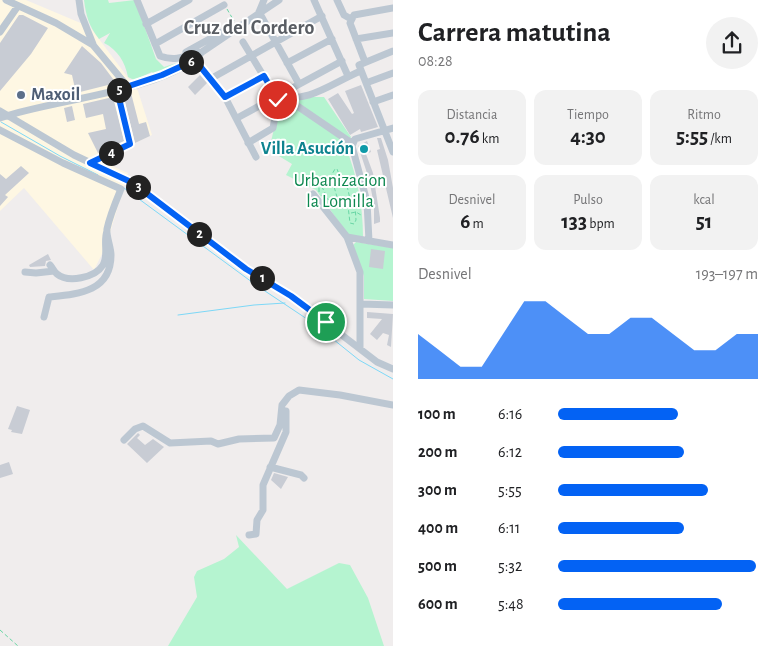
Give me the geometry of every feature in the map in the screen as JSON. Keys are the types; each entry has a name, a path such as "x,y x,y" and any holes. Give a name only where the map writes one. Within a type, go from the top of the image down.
{"street":[{"path":"6,0 93,45"},
{"path":"78,0 83,31 78,36"},
{"path":"146,24 189,0"},
{"path":"259,12 264,0"},
{"path":"2,115 117,90 162,75 195,60 202,52 279,0"},
{"path":"314,0 348,76"},
{"path":"338,0 344,15 350,21 366,84 393,152"},
{"path":"139,1 146,24 160,56 170,60 202,52"},
{"path":"0,32 18,6"},
{"path":"155,44 225,7"},
{"path":"350,21 354,16 393,8"},
{"path":"259,12 299,84"},
{"path":"212,78 322,16"},
{"path":"69,31 82,25"},
{"path":"82,25 93,45 128,87"},
{"path":"170,60 231,26"},
{"path":"356,39 393,33"},
{"path":"287,63 332,39"},
{"path":"243,42 277,96 274,128 248,143"},
{"path":"277,96 298,99 320,92 362,66 393,52"},
{"path":"195,60 212,78 225,97 256,157"},
{"path":"239,117 342,61"},
{"path":"366,84 393,73"},
{"path":"225,97 264,76"},
{"path":"90,163 130,144 117,90"},
{"path":"373,102 393,95"},
{"path":"290,101 352,145 362,178 368,214 369,241"},
{"path":"2,115 90,163 133,183 246,269 291,296 377,362 393,369"},
{"path":"352,145 355,139 393,128"},
{"path":"0,130 63,163 121,189 104,239 106,253 102,266 90,275 68,279 52,268 36,273 25,272"},
{"path":"313,194 322,199 347,238 360,272 360,348"},
{"path":"44,317 49,297 83,293 96,286 107,274 111,257 107,231"},
{"path":"347,238 393,245"},
{"path":"360,304 393,305"},
{"path":"124,440 135,429 144,426 170,443 210,441 218,444 239,439 274,438 280,425 282,405 289,396 304,390 393,405"},
{"path":"249,535 256,534 257,520 263,510 263,485 286,432 285,401"},
{"path":"270,467 301,475 304,478"}],"path":[{"path":"225,7 235,24 231,26"},
{"path":"322,199 336,200 337,196 331,176 334,169 337,169 342,182 346,185 352,203 355,204 354,224 350,223 348,206 352,203"},
{"path":"346,185 362,178"},
{"path":"350,213 368,214"},
{"path":"0,630 18,646"}],"shaded area":[{"path":"0,0 26,0 90,27 138,91 152,135 98,160 128,173 106,246 94,270 24,188 0,211"}],"green space":[{"path":"84,0 108,0 109,3 135,0 156,59 164,67 192,58 134,80 128,77 120,57 104,43 110,33 99,39 90,25"},
{"name":"Urbanizacion la Lomilla","path":"309,97 324,97 351,137 346,147 359,191 363,237 349,236 316,190 286,175 292,164 269,150 281,99 297,101"},
{"path":"356,242 393,248 393,301 364,299 364,276 353,245"},
{"path":"236,535 287,589 339,563 350,565 368,598 384,646 168,646 197,597 194,577 197,571 224,559 239,547"}],"building":[{"path":"19,15 23,15 48,28 31,54 0,91 0,43"},
{"path":"82,46 101,63 116,83 76,93 72,75 64,73"},
{"path":"200,75 207,83 195,95 188,87"},
{"path":"361,85 378,127 361,132 360,129 350,135 328,99 338,93 352,114 354,113 345,91"},
{"path":"131,93 139,124 146,122 150,136 135,143 123,94"},
{"path":"113,97 124,141 98,153 88,133 106,129 103,114 86,118 83,104"},
{"path":"72,106 75,120 67,122 64,108"},
{"path":"377,138 381,138 388,160 393,188 393,218 377,150 380,149"},
{"path":"367,141 371,152 366,154 373,173 380,218 380,222 374,224 374,205 369,179 358,146"},
{"path":"21,166 29,173 5,195 8,197 0,206 0,174 6,179"},
{"path":"371,249 385,251 383,269 369,267"},
{"path":"48,254 51,260 46,261 45,266 30,267 29,265"},
{"path":"367,312 393,314 391,347 387,345 389,335 383,333 377,340 370,334 382,319 367,318"},
{"path":"17,406 30,410 22,434 11,432 12,430 8,429"},
{"path":"138,433 140,435 137,438 145,445 153,439 164,447 147,463 127,444"},
{"path":"9,462 13,474 0,478 0,465"},
{"path":"274,473 288,477 281,489 271,480"}],"waterway":[{"path":"1,122 60,156 98,175"},
{"path":"124,188 256,285 313,323 359,360 393,379"},
{"path":"178,315 285,303"}],"place":[{"name":"Maxoil","path":"21,95"},
{"name":"Villa Asución","path":"364,149"}],"district":[{"name":"Cruz del Cordero","path":"249,28"}],"route":[{"path":"278,100 264,76 225,97 212,78 195,60 162,75 117,90 130,144 90,163 133,183 246,269 291,296 326,322"}]}
